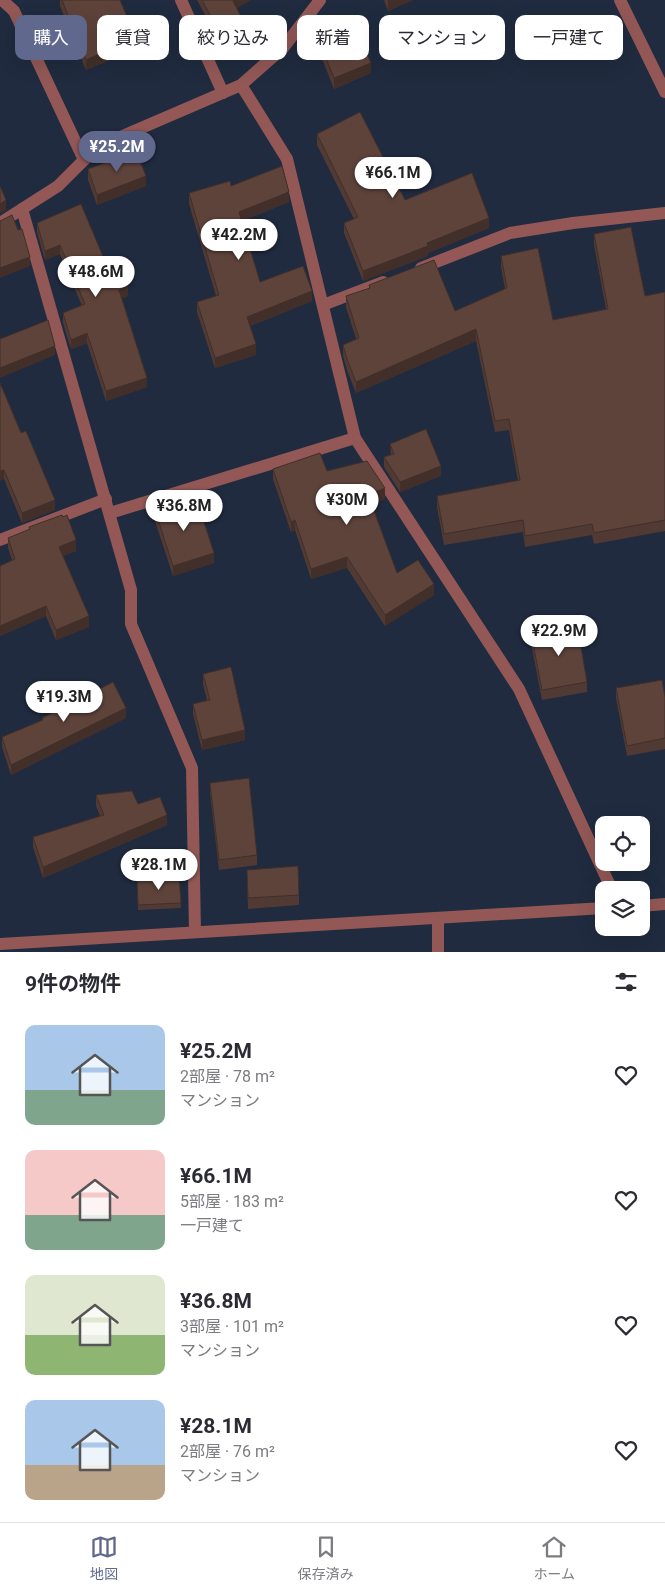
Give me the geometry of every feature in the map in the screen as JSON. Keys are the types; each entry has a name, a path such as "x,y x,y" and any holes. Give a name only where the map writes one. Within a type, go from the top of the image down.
{"street":[{"path":"2,0 14,11 84,160"},
{"path":"181,0 223,93"},
{"path":"0,223 58,186 97,147 241,85 282,48 320,0"},
{"path":"620,0 665,92"},
{"path":"241,85 287,159 355,438 519,689 608,881"},
{"path":"22,209 131,590 130,624 192,768 195,932"},
{"path":"412,271 510,233 573,223 665,213"},
{"path":"322,305 394,278"},
{"path":"110,513 355,438"},
{"path":"0,540 106,498"},
{"path":"650,905 665,904"},
{"path":"0,944 595,909"},
{"path":"438,918 438,952"}],"building":[{"path":"62,0 120,0 126,15 97,15 97,55 87,60 87,15 68,15"},
{"path":"202,0 235,0 233,1 240,15 210,15"},
{"path":"369,58 371,63 334,78 327,60 369,60"},
{"path":"360,112 405,200 472,173 489,218 427,243 428,246 363,271 344,223 358,217 317,134"},
{"path":"136,151 146,176 97,195 88,169"},
{"path":"282,166 289,192 239,212 260,282 303,266 312,291 247,317 256,344 215,358 197,302 219,295 189,193 230,181 231,186"},
{"path":"0,186 6,200 0,204"},
{"path":"81,204 107,266 118,261 128,286 119,290 147,378 106,391 87,333 71,340 63,313 85,304 60,245 45,251 37,223"},
{"path":"12,215 18,230 22,229 30,257 0,268 0,221"},
{"path":"631,227 645,296 665,292 665,520 594,533 592,524 525,536 523,520 444,534 437,496 520,480 509,419 495,421 476,329 356,382 343,345 359,338 346,296 370,288 369,285 434,260 455,311 507,288 501,256 538,248 553,320 608,309 594,234"},
{"path":"48,320 55,346 0,368 0,339"},
{"path":"0,383 21,433 26,431 55,500 22,513 4,470 0,471"},
{"path":"426,429 441,466 400,482 384,457 394,454 390,444"},
{"path":"320,453 327,471 367,461 385,488 368,495 397,573 418,560 434,584 385,615 347,557 311,569 295,520 291,522 273,469"},
{"path":"196,497 214,553 173,566 155,510"},
{"path":"62,515 63,517 67,515 76,540 59,547 89,616 56,630 46,606 0,626 0,566 15,559 8,538 30,529 29,527"},
{"path":"577,624 587,682 542,690 531,633"},
{"path":"231,667 245,730 202,740 193,704 210,700 203,674"},
{"path":"662,680 665,697 665,738 627,746 616,688"},
{"path":"113,682 126,708 11,765 2,737 43,720 42,718"},
{"path":"249,778 257,855 219,860 210,783"},
{"path":"132,791 138,804 160,797 167,815 43,867 33,837 104,815 96,795"},
{"path":"298,866 299,895 248,898 247,870"},
{"path":"179,876 181,903 138,905 137,878"}]}
